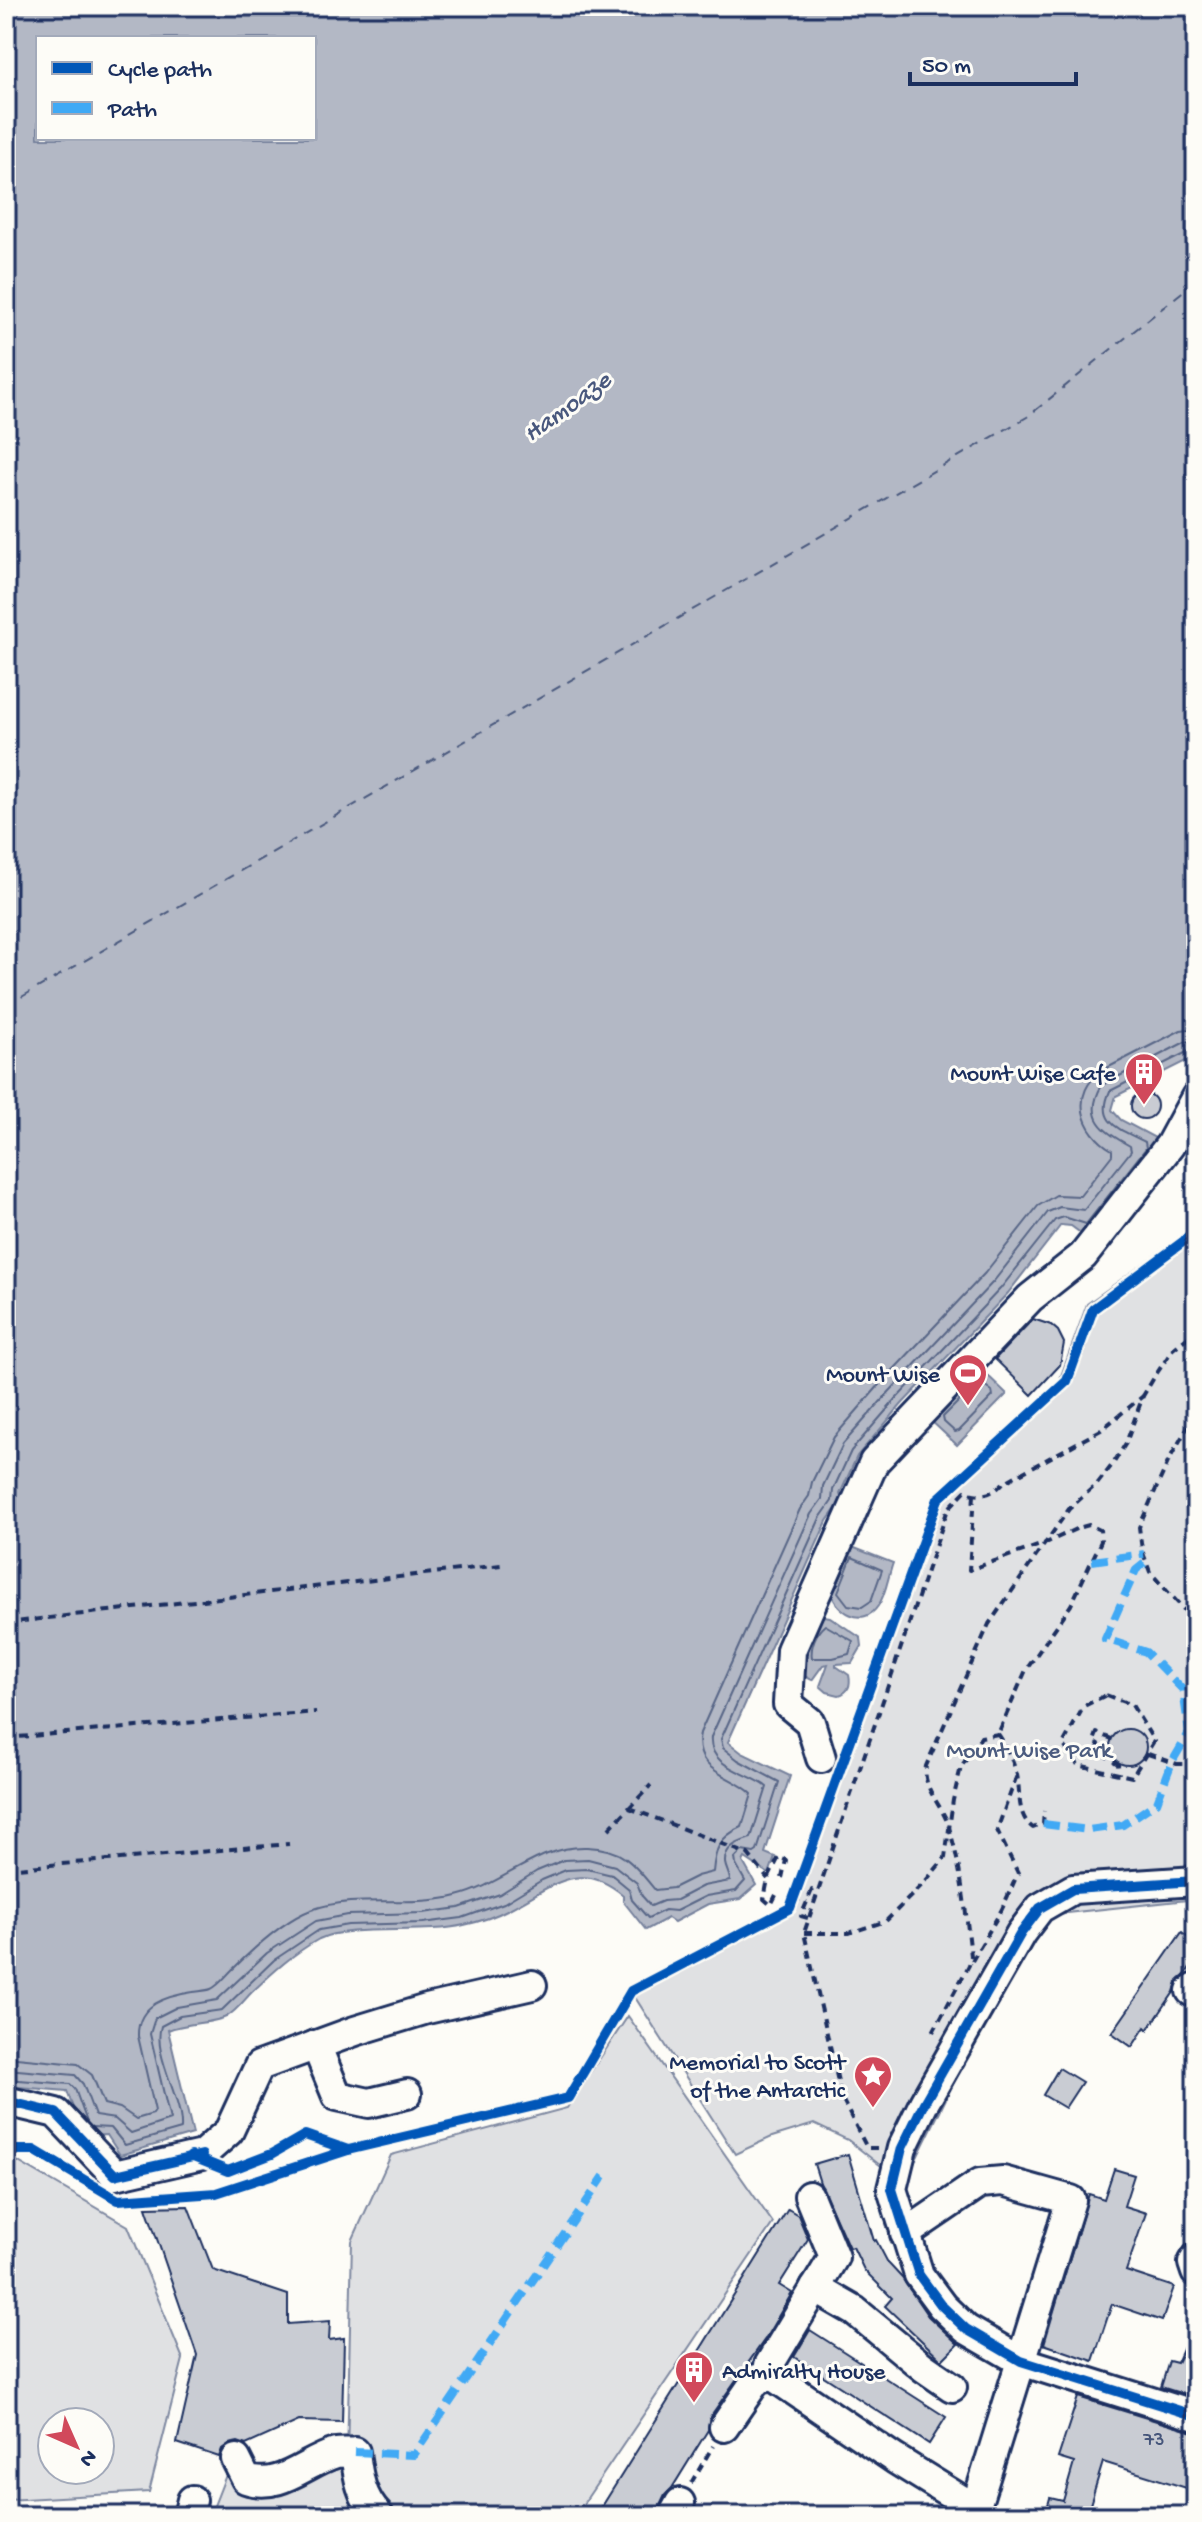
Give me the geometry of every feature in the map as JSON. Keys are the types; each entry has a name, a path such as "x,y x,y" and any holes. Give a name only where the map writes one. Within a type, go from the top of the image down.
{"street":[{"path":"821,1758 810,1722 788,1704 791,1650 874,1462 1030,1298 1083,1256 1170,1145 1196,1097"},
{"path":"1196,1881 1073,1889 1040,1908 1021,1933 924,2103 902,2148 892,2189 919,2275 942,2306 966,2329 1021,2361 1196,2416"},
{"path":"115,2175 202,2155 229,2131 259,2066 427,2009 532,1985"},
{"path":"316,2045 337,2096 369,2103 407,2094"},
{"path":"6,2101 56,2113 115,2175"},
{"path":"103,2135 115,2175"},
{"path":"809,2196 834,2257 769,2365 773,2376 975,2513 1071,2200 1003,2181 980,2183 905,2234"},
{"path":"1196,2258 1193,2263 1196,2272"},
{"path":"815,2288 855,2311 952,2387"},
{"path":"724,2427 757,2379 773,2376"},
{"path":"236,2459 246,2479 261,2484 280,2479 337,2453 355,2452 359,2484 369,2506 379,2516"}],"path":[{"path":"969,1965 971,1956 966,1913 950,1833 947,1820 924,1777 926,1766 989,1624 1069,1509 1098,1483 1113,1464 1126,1443 1143,1396 1173,1349 1196,1331"},
{"path":"902,2148 867,2148 842,2099 804,1933 948,1509 965,1491 974,1495 995,1492 1003,1483 1101,1430 1143,1396"},
{"path":"1196,1412 1169,1460 1139,1527 1142,1550 1150,1572 1196,1623"},
{"path":"974,1495 969,1570 1089,1525 1100,1530 1101,1541 1071,1605 1026,1670 998,1734"},
{"path":"6,1623 501,1565"},
{"path":"1106,1695 1132,1705 1154,1741 1148,1754 1132,1777 1078,1765 1063,1744 1084,1706 1106,1695"},
{"path":"6,1738 316,1712"},
{"path":"1112,1739 1097,1733 1094,1741 1099,1744 1098,1751 1118,1764 1119,1774"},
{"path":"998,1734 1005,1743 1017,1775 1020,1809 1025,1823 1033,1828 1043,1824 1044,1811"},
{"path":"804,1933 849,1933 886,1921 945,1858 961,1767 981,1737 998,1734"},
{"path":"1148,1754 1177,1764 1196,1764"},
{"path":"929,2042 1002,1909 1018,1873 997,1830 1017,1775"},
{"path":"609,1829 651,1785"},
{"path":"629,1808 748,1854 768,1879"},
{"path":"6,1869 289,1844"},
{"path":"776,1895 773,1904 767,1903 764,1892 779,1857 786,1860 782,1878"},
{"path":"799,1884 792,1903 807,1902"},
{"path":"809,1919 801,1916 812,1890 818,1891"},
{"path":"676,2510 724,2427"}],"green space":[{"name":"Mount Wise Park","path":"1196,1220 1196,1899 1048,1915 969,2052 904,2184 848,2140 814,2124 772,2137 735,2154 631,1991 800,1897 941,1498 1058,1384 1087,1304 1189,1231"},
{"path":"628,2016 773,2223 575,2516 210,2516 226,2475 276,2491 347,2459 352,2241 391,2155 567,2108"},
{"path":"6,2160 15,2160 128,2226 183,2359 149,2492 6,2500"}],"water":[{"name":"Hamoaze","path":"6,6 1196,6 1196,1056 1116,1096 1112,1110 1121,1120 1161,1141 1086,1237 1071,1226 1061,1225 1008,1293 857,1456 840,1494 842,1500 827,1521 728,1742 742,1753 790,1776 765,1853 775,1857 769,1874 745,1858 743,1862 756,1885 740,1899 708,1904 674,1922 668,1918 646,1930 623,1901 623,1895 593,1878 579,1877 552,1885 504,1912 469,1924 448,1928 349,1932 319,1939 276,1970 230,2015 168,2030 193,2134 120,2155 107,2135 83,2136 67,2091 6,2086"},
{"name":"Mount Wise","path":"980,1368 1007,1394 957,1445 929,1419"},
{"path":"847,1545 893,1563 881,1602 865,1616 858,1617 843,1610 830,1590"},
{"path":"824,1616 861,1638 862,1646 852,1663 836,1664 850,1678 847,1690 839,1695 827,1692 820,1686 828,1664 823,1665 812,1680 804,1676 809,1635 812,1627"}],"building":[{"name":"Mount Wise Cafe","path":"1144,1093 1153,1097 1157,1106 1153,1115 1144,1119 1135,1115 1131,1106 1135,1097"},
{"path":"1033,1319 1051,1325 1064,1343 1060,1365 1032,1395 995,1359"},
{"path":"1128,1729 1141,1734 1146,1747 1141,1760 1128,1765 1115,1760 1110,1747 1115,1734"},
{"path":"1182,1932 1196,1943 1196,1957 1148,2030 1145,2027 1132,2047 1112,2033"},
{"path":"1059,2068 1082,2082 1065,2108 1043,2095"},
{"path":"848,2154 874,2241 928,2316 958,2344 942,2360 885,2306 892,2298 864,2270 853,2247 849,2248 814,2164"},
{"path":"1114,2169 1134,2175 1124,2206 1146,2213 1126,2271 1174,2287 1162,2321 1112,2304 1093,2361 1044,2344 1089,2194 1104,2199"},
{"path":"188,2206 213,2270 288,2295 288,2324 330,2321 329,2340 344,2338 342,2422 299,2421 246,2445 238,2442 229,2444 222,2449 219,2457 177,2443 197,2355 146,2207"},
{"name":"Admiralty House","path":"788,2209 798,2215 808,2239 779,2285 792,2293 765,2339 710,2417 708,2430 665,2495 655,2516 596,2516"},
{"path":"1196,2320 1196,2398 1161,2387 1169,2361 1177,2363"},
{"path":"810,2330 946,2417 929,2444 794,2357"},
{"path":"1078,2397 1196,2433 1196,2491 1103,2462 1089,2508 1097,2510 1096,2516 1045,2516 1050,2498 1063,2501 1074,2463 1058,2458"}],"ferry route":[{"path":"6,1006 1027,417 1196,281"}],"marked path":[{"path":"1092,1561 1144,1554"},
{"path":"1043,1824 1089,1830 1123,1825 1157,1802 1172,1762 1189,1733 1183,1690 1146,1652 1105,1639 1136,1570 1146,1562"},
{"path":"355,2452 414,2455 604,2176"}],"cycle path":[{"path":"6,2150 34,2150 118,2200 216,2193 348,2150 568,2098 631,1991 790,1908 938,1499 1067,1381 1093,1309 1184,1241 1196,1228"},
{"path":"1196,1881 1073,1889 1040,1908 1021,1933 924,2103 902,2148 892,2189 919,2275 942,2306 966,2329 1021,2361 1196,2416"},
{"path":"6,2101 56,2113 115,2175 202,2155"},
{"path":"191,2156 228,2171 272,2154 305,2135 348,2150"}],"place":[{"name":"Mount Wise Cafe","path":"1144,1106"},
{"name":"Mount Wise","path":"968,1407"},
{"name":"Memorial to Scott of the Antarctic","path":"873,2109"},
{"name":"Admiralty House","path":"694,2404"}]}
